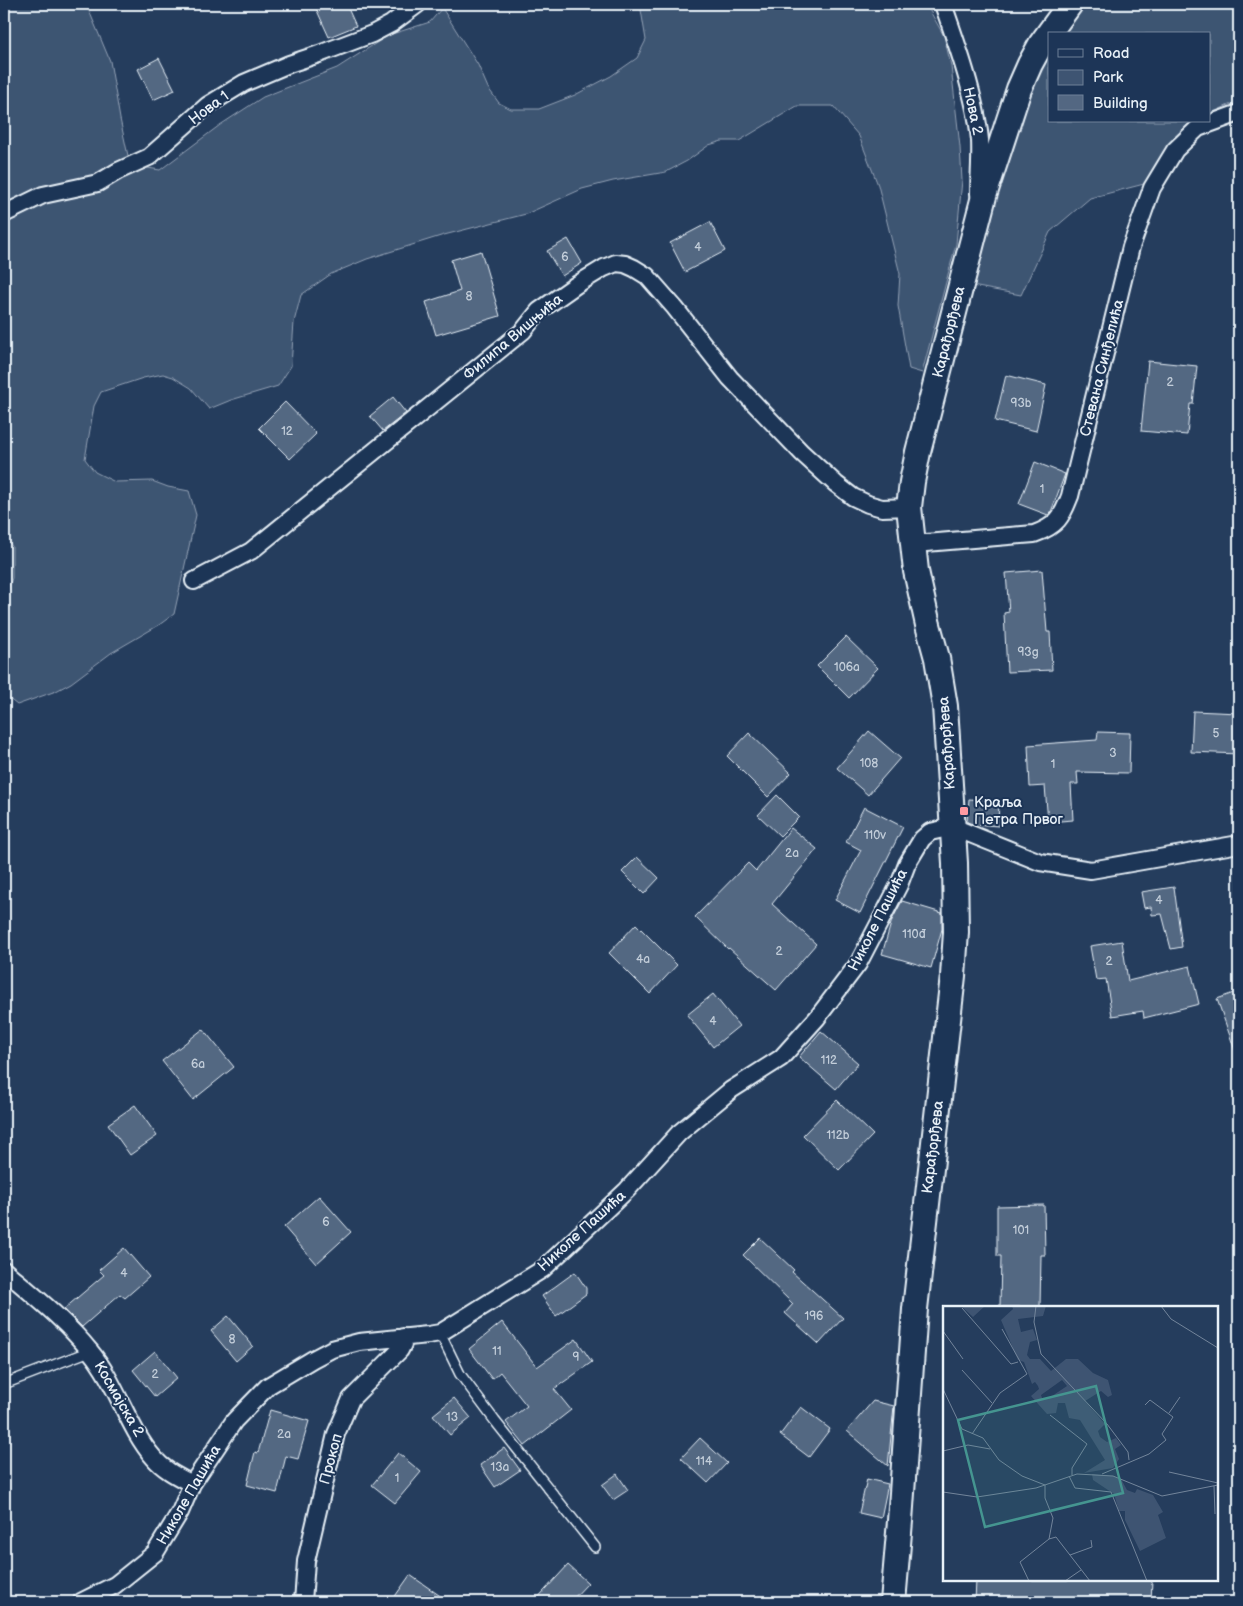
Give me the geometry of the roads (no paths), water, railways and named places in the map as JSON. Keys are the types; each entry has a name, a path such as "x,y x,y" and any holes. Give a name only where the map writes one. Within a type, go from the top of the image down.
{"street":[{"name":"Нова 1","path":"4,214 43,195 98,183 149,156 208,106 244,83 289,64 372,34 391,24 418,4"},
{"name":"Нова 2","path":"943,4 972,98 980,141 977,221"},
{"name":"Карађорђева","path":"1049,32 1070,4"},
{"name":"Карађорђева","path":"892,1602 900,1521 915,1309 953,976 956,897 946,706 916,572 909,507 918,452 977,221 1005,132 1030,64 1048,34"},
{"name":"Стевана Синђелића","path":"914,544 1034,534 1048,529 1057,521 1064,511 1070,496 1132,247 1152,188 1175,150 1198,128 1239,113"},
{"name":"Филипа Вишњића","path":"194,581 251,551 523,331 539,311 576,285 616,264 625,264 647,276 675,308 730,378 802,453 836,484 853,497 868,504 882,508 909,507"},
{"path":"953,827 1040,862 1062,867 1091,870 1239,844"},
{"name":"Николе Пашића","path":"81,1602 115,1585 156,1553 180,1512 192,1484 234,1421 268,1386 332,1349 359,1342 440,1333 543,1269 627,1190 679,1133 731,1090 781,1058 822,1012 858,964 899,884 907,864 922,839 930,832 953,827"},
{"name":"Космајска 2","path":"4,1270 55,1313 90,1351 105,1371 135,1430 154,1458 172,1473 192,1484"},
{"name":"Прокоп","path":"303,1602 306,1560 336,1434 351,1399 400,1350 402,1337"}],"lane":[{"path":"440,1333 460,1374 595,1546"},
{"path":"4,1384 90,1351"}],"place":[{"name":"Краља Петра Првог","path":"964,811"}]}
